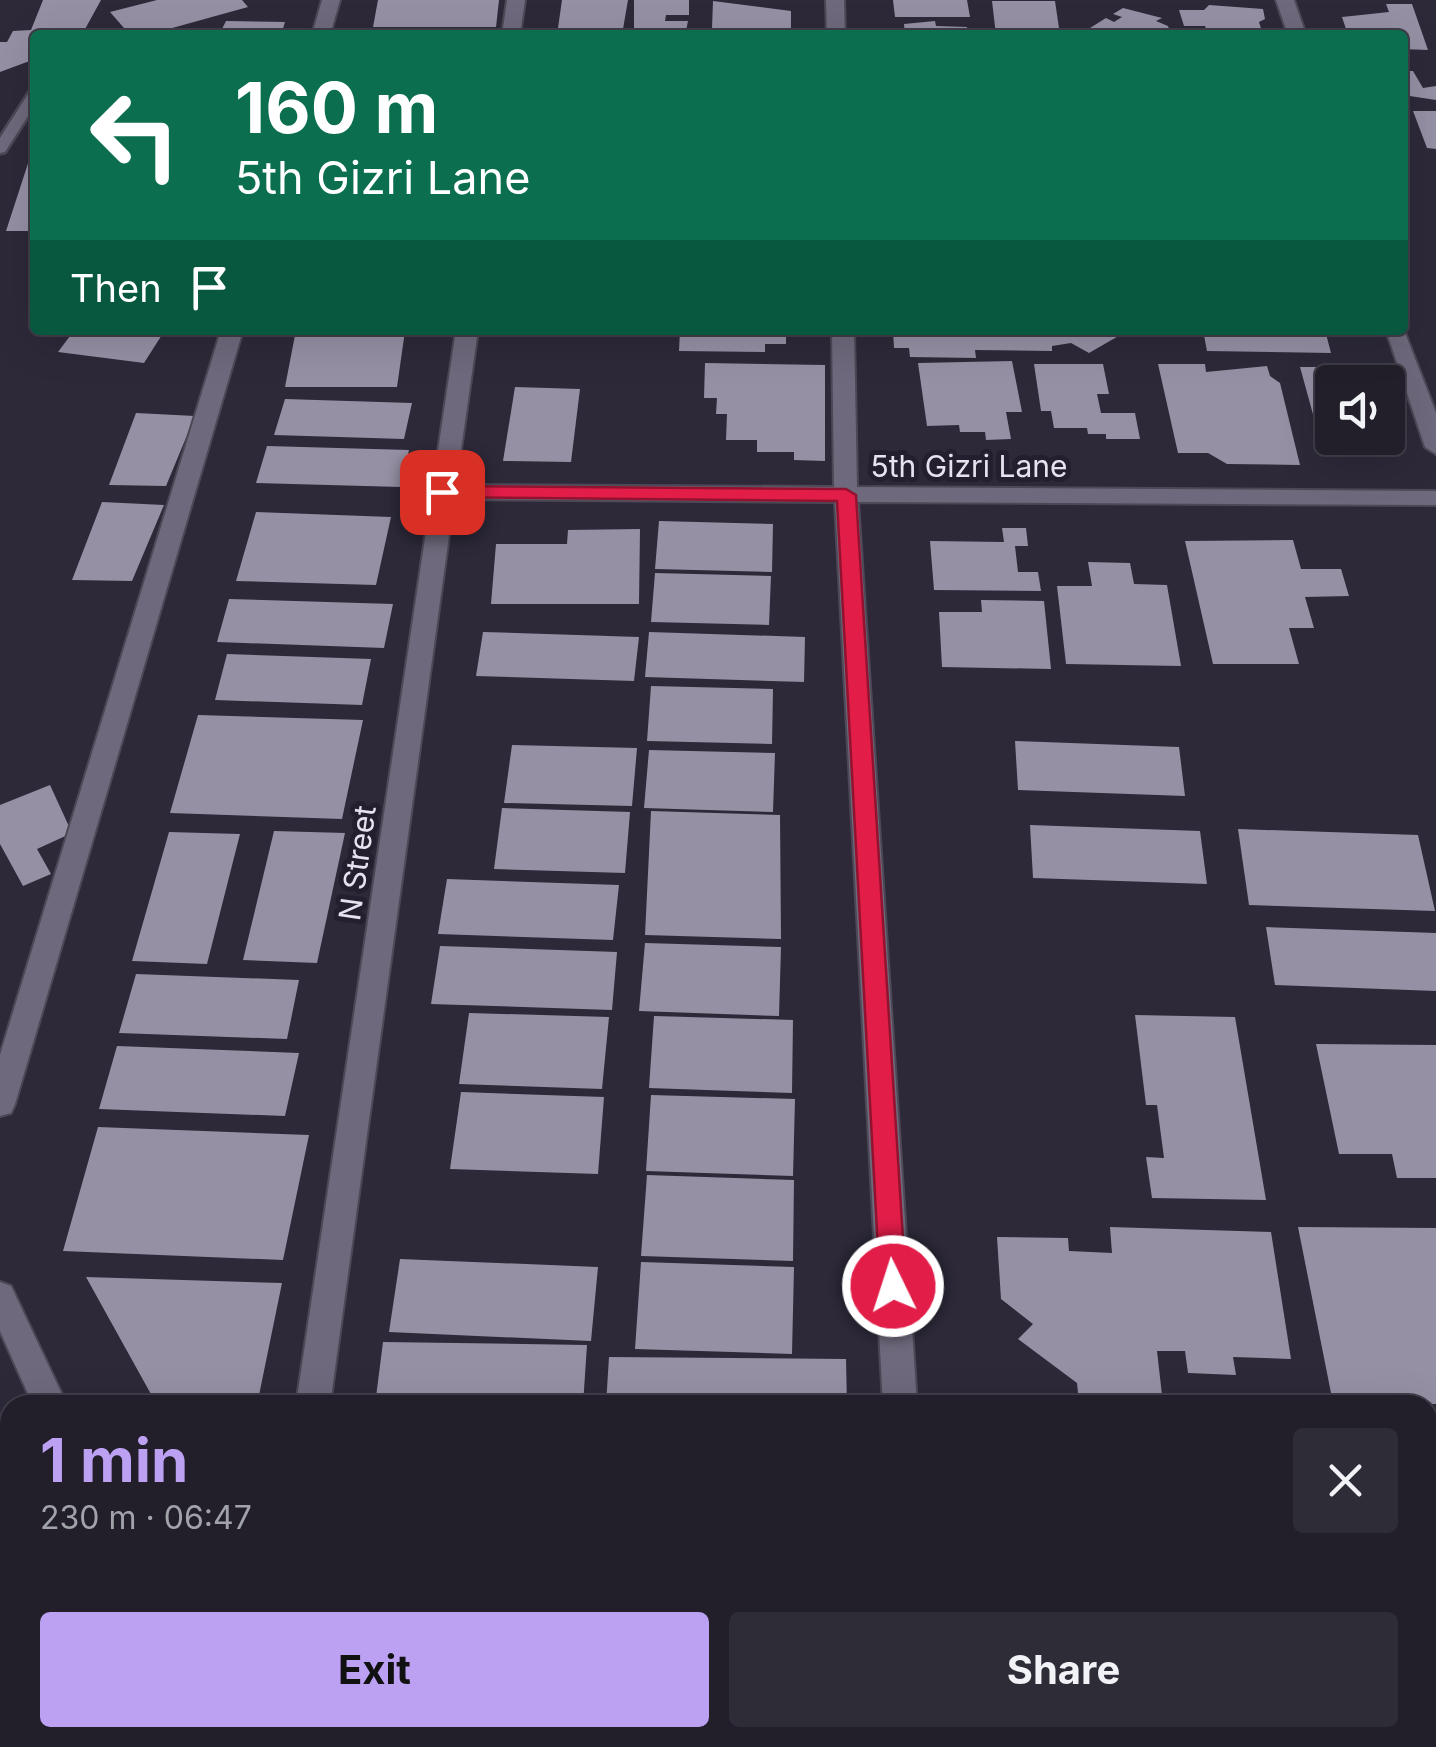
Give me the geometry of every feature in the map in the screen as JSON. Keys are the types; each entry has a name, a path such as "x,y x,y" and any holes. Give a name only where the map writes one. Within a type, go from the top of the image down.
{"street":[{"path":"323,30 332,0"},
{"path":"512,30 516,0"},
{"path":"835,0 836,30"},
{"path":"1285,0 1295,30"},
{"path":"0,1104 231,335"},
{"name":"N Street","path":"313,1395 466,335"},
{"path":"842,335 846,495 899,1395"},
{"path":"1399,335 1436,446"},
{"name":"5th Gizri Lane","path":"442,492 1436,498"},
{"path":"0,1296 45,1395"}],"lane":[{"path":"0,149 30,100"}],"building":[{"path":"43,0 101,0 85,30 31,30"},
{"path":"157,0 242,0 248,7 165,30 118,30 124,28 110,12"},
{"path":"378,0 499,0 496,27 373,27"},
{"path":"562,0 628,0 623,29 558,28"},
{"path":"634,0 689,0 689,15 666,15 665,21 688,21 686,30 634,30"},
{"path":"893,0 967,0 970,17 895,17"},
{"path":"713,1 791,11 791,29 712,28"},
{"path":"992,1 1055,1 1059,30 995,30"},
{"path":"1386,4 1412,4 1428,50 1408,49 1408,30 1346,30 1342,17 1389,12"},
{"path":"1209,5 1263,9 1265,19 1259,22 1261,30 1184,26 1179,10 1204,10"},
{"path":"1123,8 1162,18 1156,21 1169,30 1090,28 1106,18 1114,22 1122,17 1113,14"},
{"path":"226,21 285,22 283,30 222,30"},
{"path":"935,21 936,26 967,30 905,30 904,24"},
{"path":"30,30 30,61 0,72 0,42 7,42 13,31"},
{"path":"1408,71 1413,71 1423,88 1436,86 1436,100 1408,96"},
{"path":"1413,111 1436,111 1436,149 1427,148"},
{"path":"30,157 30,231 6,231"},
{"path":"67,335 162,335 144,363 58,352 70,336"},
{"path":"295,335 404,335 397,387 285,387"},
{"path":"680,335 786,335 786,344 765,344 765,352 679,351"},
{"path":"893,335 1120,335 1089,353 1071,343 1052,346 1052,351 975,350 976,358 910,357 909,348 894,348"},
{"path":"1204,335 1326,335 1331,353 1207,351"},
{"path":"1012,361 1022,412 1006,412 1011,439 986,440 985,432 960,432 959,425 927,426 918,363"},
{"path":"705,363 825,365 825,461 794,460 794,452 757,452 757,440 726,440 727,414 716,414 717,398 704,398"},
{"path":"1034,364 1103,364 1109,394 1097,394 1101,413 1135,413 1140,439 1106,439 1106,434 1088,434 1087,428 1054,428 1051,411 1041,411"},
{"path":"1158,364 1205,364 1206,372 1267,366 1270,376 1280,383 1300,465 1227,464 1208,453 1178,453"},
{"path":"1300,367 1315,367 1314,418"},
{"path":"515,387 580,389 571,462 503,461"},
{"path":"285,399 412,403 404,439 274,435"},
{"path":"136,413 195,416 166,486 109,485"},
{"path":"267,446 409,450 401,487 256,483"},
{"path":"102,502 164,505 132,581 72,580"},
{"path":"256,512 391,517 376,585 236,581"},
{"path":"659,521 773,524 772,572 655,569"},
{"path":"1002,528 1026,528 1028,546 1015,546 1018,572 1038,572 1041,591 934,590 930,541 1004,542"},
{"path":"640,529 639,604 491,604 496,544 567,544 568,530"},
{"path":"1293,540 1301,569 1341,569 1349,596 1305,597 1314,628 1289,628 1299,664 1213,664 1185,541"},
{"path":"1088,562 1130,563 1134,584 1167,585 1181,666 1066,664 1057,586 1092,586"},
{"path":"655,573 771,576 769,625 651,622"},
{"path":"229,599 393,604 384,648 217,642"},
{"path":"981,600 1044,601 1051,669 942,667 939,612 982,612"},
{"path":"483,632 639,637 634,681 476,676"},
{"path":"649,632 805,637 804,682 645,677"},
{"path":"227,654 371,659 362,705 215,700"},
{"path":"651,686 773,689 772,744 647,741"},
{"path":"198,715 363,720 342,819 170,813"},
{"path":"1015,741 1179,747 1185,796 1018,790"},
{"path":"512,745 637,748 632,806 504,803"},
{"path":"649,750 775,753 773,812 644,808"},
{"path":"50,785 72,833 37,849 51,874 23,886 0,844 0,805"},
{"path":"502,808 630,812 625,873 494,869"},
{"path":"651,811 780,815 781,939 645,935"},
{"path":"1030,825 1200,831 1207,884 1033,878"},
{"path":"1238,829 1418,835 1435,911 1249,905"},
{"path":"274,831 345,833 317,963 243,960"},
{"path":"169,832 240,834 207,964 132,961"},
{"path":"447,879 619,885 613,940 438,934"},
{"path":"1266,927 1436,933 1436,991 1275,985"},
{"path":"645,943 781,947 779,1016 639,1011"},
{"path":"440,946 617,952 612,1010 431,1004"},
{"path":"136,974 299,980 287,1039 119,1033"},
{"path":"469,1013 609,1017 602,1089 459,1084"},
{"path":"1135,1015 1235,1017 1266,1200 1152,1198 1146,1157 1164,1158 1157,1105 1146,1105"},
{"path":"654,1016 793,1020 792,1093 649,1088"},
{"path":"1316,1044 1436,1045 1436,1178 1397,1178 1392,1154 1339,1154"},
{"path":"117,1046 299,1053 285,1116 99,1109"},
{"path":"461,1092 604,1097 598,1174 450,1169"},
{"path":"651,1095 795,1099 793,1176 646,1171"},
{"path":"98,1127 309,1135 283,1260 63,1251"},
{"path":"647,1175 794,1180 793,1261 641,1256"},
{"path":"1110,1227 1271,1232 1291,1359 1233,1357 1236,1375 1188,1373 1185,1351 1157,1351 1162,1395 1078,1393 1077,1383 1018,1339 1033,1324 1001,1299 997,1237 1068,1238 1069,1251 1112,1253"},
{"path":"1298,1227 1436,1228 1436,1395 1331,1395"},
{"path":"400,1259 598,1267 591,1341 389,1332"},
{"path":"641,1262 794,1267 792,1354 635,1349"},
{"path":"86,1277 282,1283 259,1395 151,1395"},
{"path":"383,1342 587,1345 584,1395 376,1395"},
{"path":"609,1357 846,1359 847,1395 607,1395"}],"route":[{"path":"442,492 846,495 893,1286"}]}
